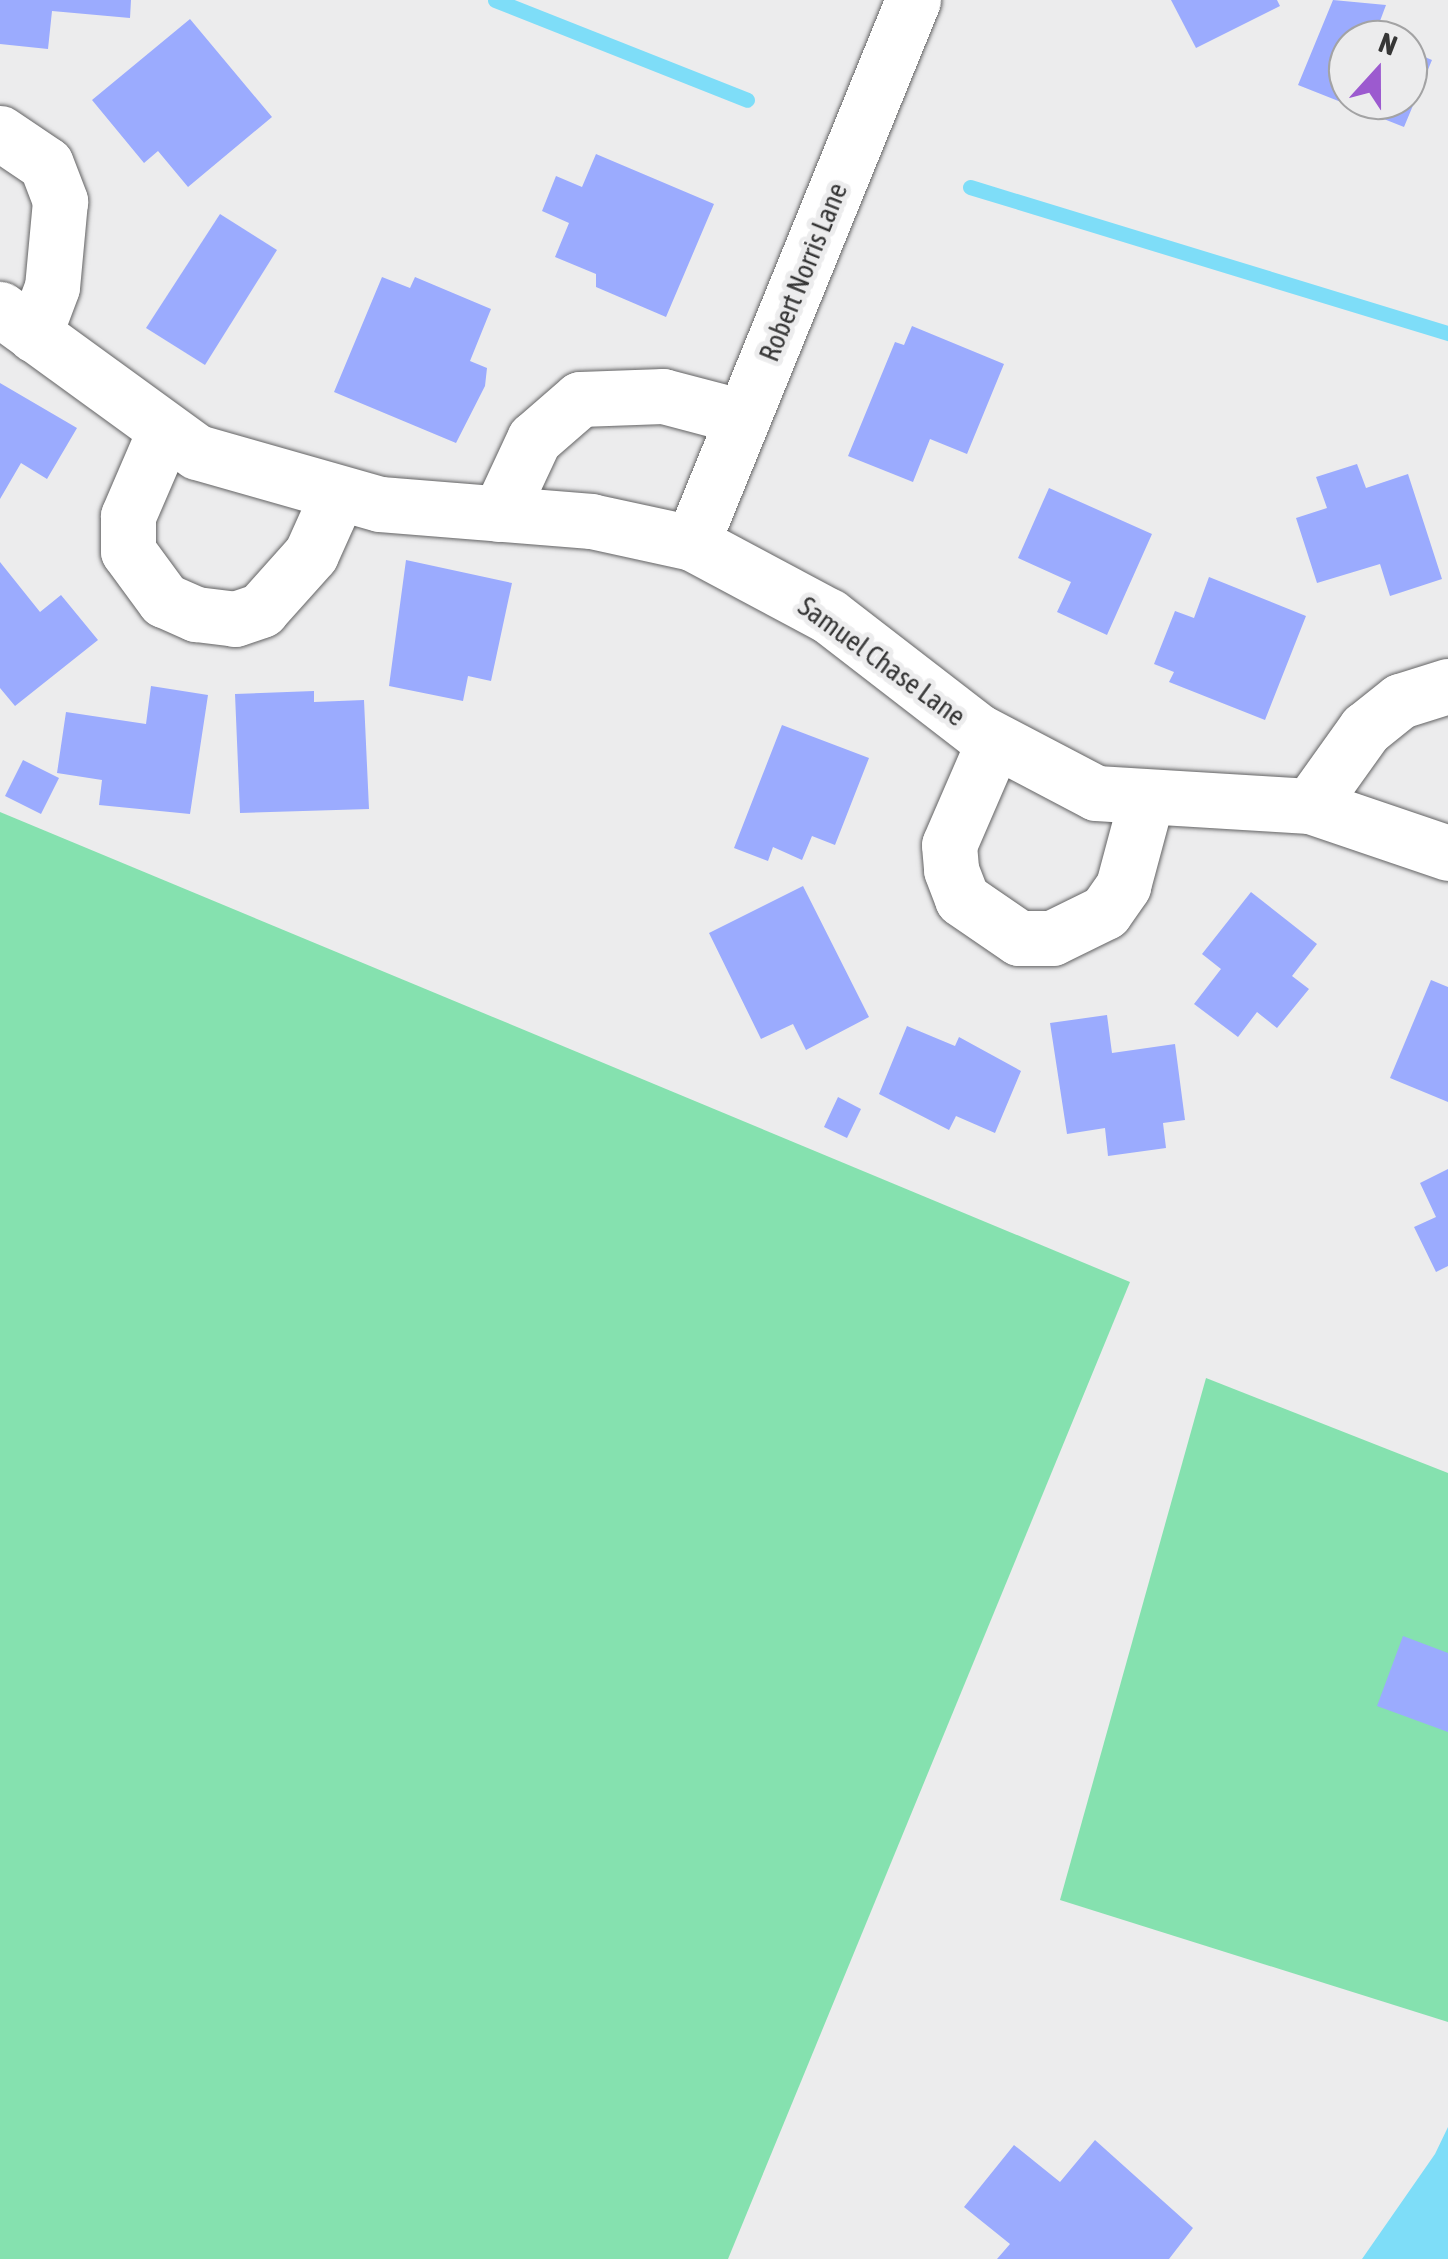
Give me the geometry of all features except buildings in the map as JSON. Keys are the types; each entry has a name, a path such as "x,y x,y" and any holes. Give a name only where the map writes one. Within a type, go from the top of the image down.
{"street":[{"name":"Robert Norris Lane","path":"692,543 913,0"},
{"path":"0,133 46,164 60,201 58,255 17,322"},
{"name":"Samuel Chase Lane","path":"17,322 197,452 338,494 591,522 692,543 828,616 994,741 1096,793 1146,800 1310,806 1448,852"},
{"path":"499,514 534,438 580,399 663,396 743,417"},
{"path":"165,430 128,516 128,550 164,600 196,614 235,620 261,610 311,554 338,494"},
{"path":"1310,806 1365,730 1400,701 1448,686"},
{"path":"994,741 953,832 950,870 962,899 1019,938 1052,938 1105,912 1123,886 1146,800"}],"green space":[{"path":"0,812 1130,1282 728,2259 0,2259"},
{"path":"1206,1378 1448,1473 1448,2022 1060,1900"}],"water":[{"path":"1448,2127 1448,2259 1362,2259 1435,2154"}],"waterway":[{"path":"495,0 747,100"},
{"path":"970,187 1448,333"}]}
